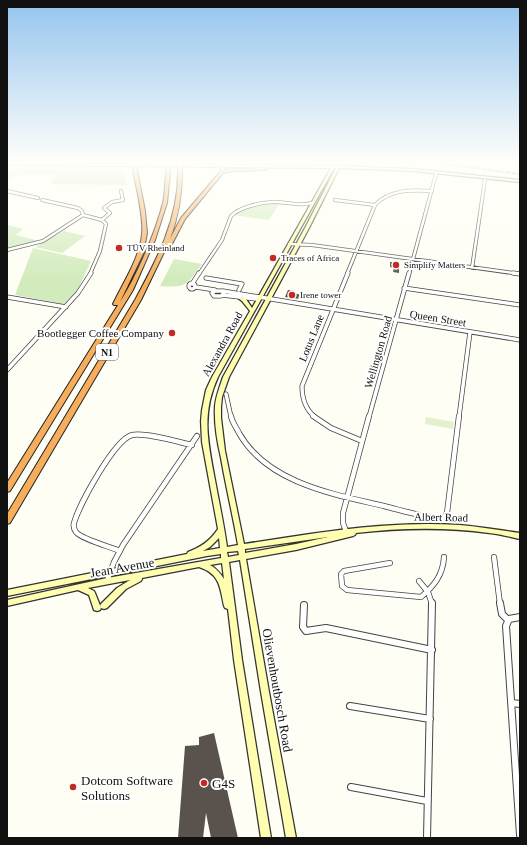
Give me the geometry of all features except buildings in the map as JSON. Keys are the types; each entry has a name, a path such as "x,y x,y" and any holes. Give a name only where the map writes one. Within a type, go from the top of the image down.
{"highway":[{"path":"102,335 137,260 143,241 144,218 142,202"},
{"name":"N1","path":"7,489 130,290 153,240 165,202"},
{"name":"N1","path":"7,521 149,279 168,239 178,202"},
{"path":"149,279 157,268 183,219 196,202"}],"main road":[{"name":"Alexandra Road","path":"241,547 222,452 218,417 222,388 226,377 321,202"},
{"name":"Alexandra Road","path":"223,550 221,529 205,442 204,421 209,390 215,376 312,203"},
{"path":"240,298 244,300 252,311"},
{"name":"Albert Road","path":"241,547 361,531 408,527 472,528 520,536"},
{"path":"163,562 204,549 211,543 221,529"},
{"name":"Albert Road","path":"242,557 296,547 346,533"},
{"name":"Jean Avenue","path":"7,593 241,547"},
{"name":"Olievenhoutbosch Road","path":"241,547 268,716 291,838"},
{"path":"223,550 266,838"},
{"name":"Jean Avenue","path":"7,603 107,581 242,557"},
{"path":"199,565 213,569 220,576 235,637"},
{"path":"77,588 92,593 101,607 124,586 151,574"}],"street":[{"path":"55,202 78,208 82,211 82,215"},
{"path":"102,220 110,213 104,208 111,202"},
{"path":"194,286 222,240 231,216 241,209 270,202"},
{"path":"278,202 312,203"},
{"path":"351,202 375,206"},
{"name":"Lotus Lane","path":"362,441 336,432 320,422 308,410 301,394 304,378 356,251 378,202"},
{"name":"Wellington Road","path":"346,533 343,516 347,498 429,202"},
{"path":"472,268 482,202"},
{"path":"301,204 306,206 308,210"},
{"path":"7,370 82,288 101,249 106,224 102,220 82,215"},
{"path":"7,250 45,240 80,218 82,215"},
{"path":"289,244 300,243 520,274"},
{"path":"206,278 242,284 239,290"},
{"path":"194,286 216,290 240,298 259,298"},
{"path":"194,286 216,296 223,293 259,298"},
{"path":"404,288 520,305"},
{"path":"212,294 212,292 216,290"},
{"path":"7,297 66,307"},
{"name":"Queen Street","path":"259,298 520,340"},
{"name":"Albert Road","path":"347,498 441,519 445,518 448,513 470,332"},
{"path":"226,394 229,413 233,424 247,445 257,456 288,478 310,487 347,498"},
{"path":"120,551 79,535 75,532 74,528 74,523 108,458 121,439 133,434 192,445"},
{"path":"107,581 109,573 120,551 198,436"},
{"path":"494,556 502,614 508,620"},
{"path":"390,563 344,571 341,574 342,586 347,590 418,598 428,592 441,576 444,568 444,557"},
{"path":"419,581 428,592 432,602 427,838"},
{"path":"304,605 304,630 306,631 319,627 329,627 337,631 432,650"},
{"path":"520,617 512,617 508,620 506,626 520,835"},
{"path":"512,703 520,704"},
{"path":"350,706 430,719"},
{"path":"351,787 427,801"}],"green space":[{"path":"280,203 269,220 233,215 244,209"},
{"path":"7,225 23,229 16,235 39,241 7,249"},
{"path":"64,231 85,236 62,253 35,247"},
{"path":"33,248 91,261 78,289 64,304 15,295"},
{"path":"174,259 202,264 186,284 176,286 160,286"},
{"path":"426,417 454,422 453,429 425,424"}],"place":[{"name":"TÜV Rheinland","path":"119,248"},
{"name":"Traces of Africa","path":"273,258"},
{"name":"Simplify Matters","path":"396,265"},
{"name":"Irene tower","path":"292,295"},
{"name":"Bootlegger Coffee Company","path":"172,333"},
{"name":"G4S","path":"204,783"},
{"name":"Dotcom Software Solutions","path":"73,787"}]}
